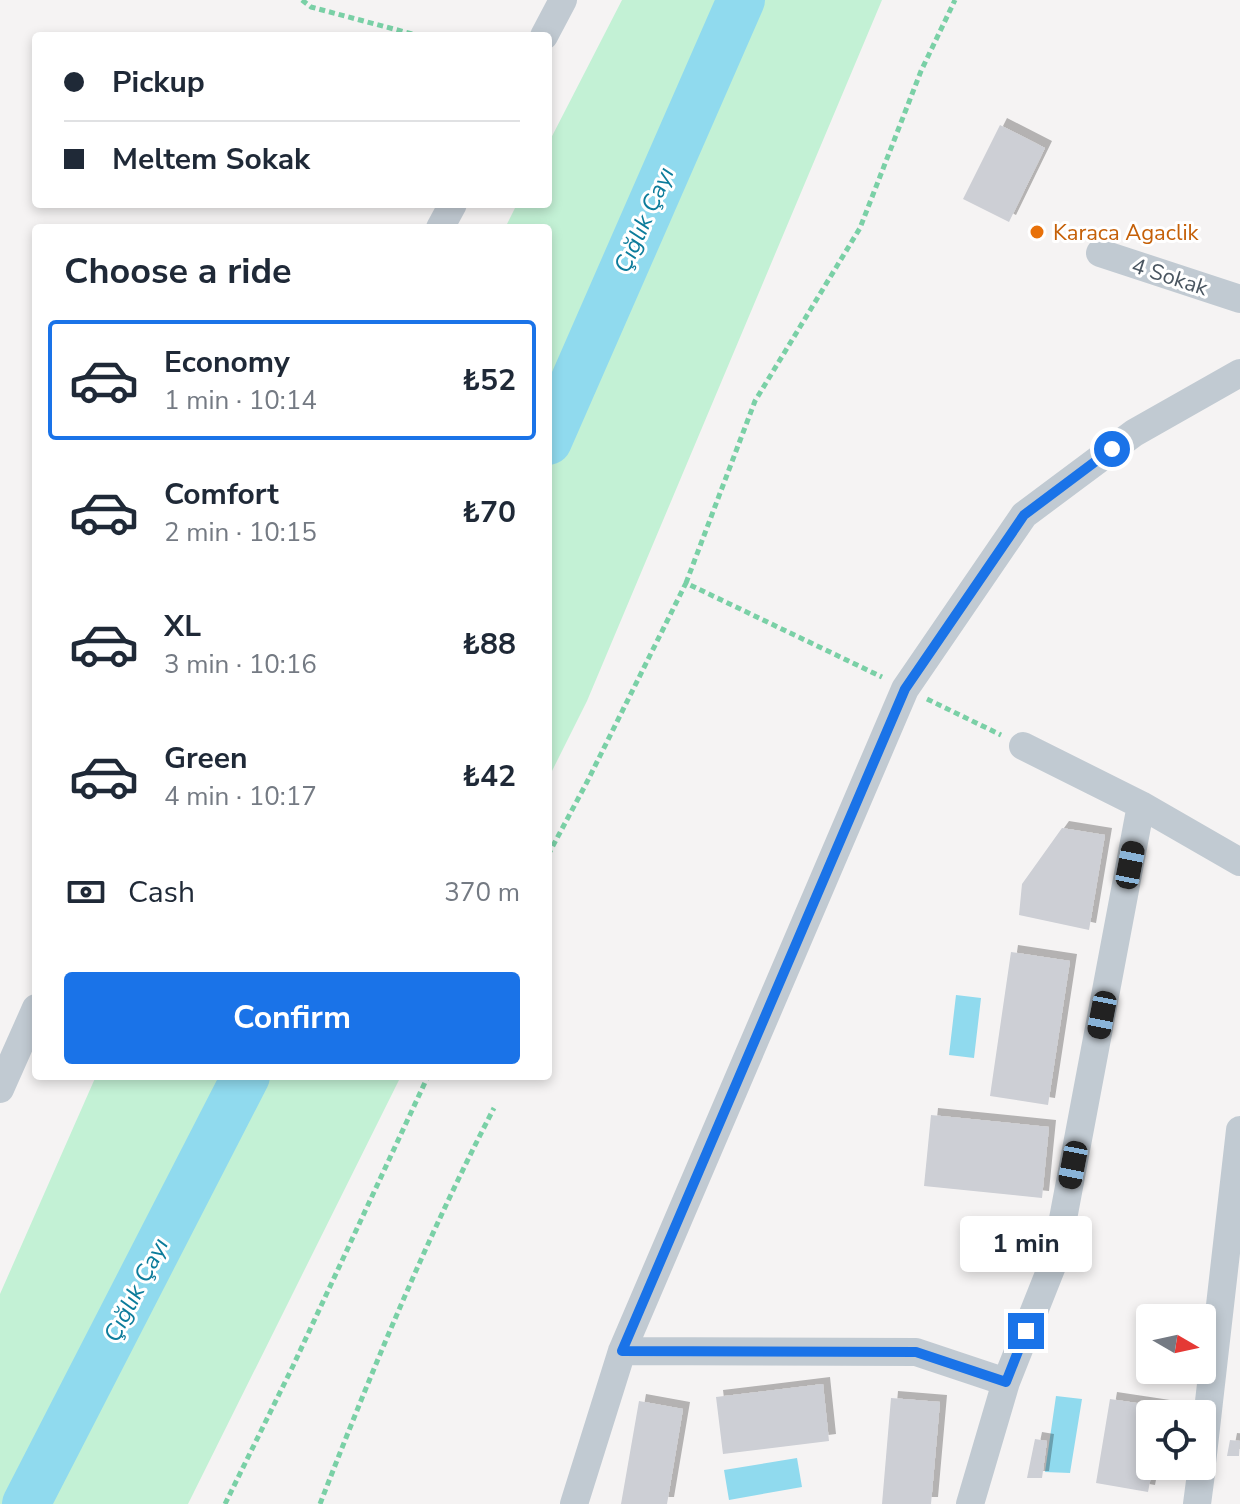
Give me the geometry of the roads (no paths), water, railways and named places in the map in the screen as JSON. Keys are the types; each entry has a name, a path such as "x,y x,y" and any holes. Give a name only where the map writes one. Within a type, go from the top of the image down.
{"street":[{"path":"546,32 563,0"},
{"name":"4 Sokak","path":"1100,253 1240,299"},
{"path":"574,1504 622,1351 905,689 1024,515 1134,433 1240,373"},
{"path":"1023,746 1141,805 1240,862"},
{"path":"970,1504 1006,1382 1056,1256 1141,805"},
{"path":"0,1089 32,1017"},
{"path":"1209,1400 1240,1130"},
{"path":"622,1351 916,1352 1006,1382"},
{"path":"1197,1504 1200,1480"}],"water":[{"path":"956,995 981,998 974,1058 949,1055"},
{"path":"1056,1396 1082,1399 1070,1473 1045,1472"},
{"path":"797,1458 802,1487 729,1500 724,1470"}],"waterway":[{"name":"Çığlık Çayı","path":"552,432 741,0"},
{"name":"Çığlık Çayı","path":"26,1504 244,1080"}],"place":[{"name":"Karaca Agaclik","path":"1037,232"}]}
